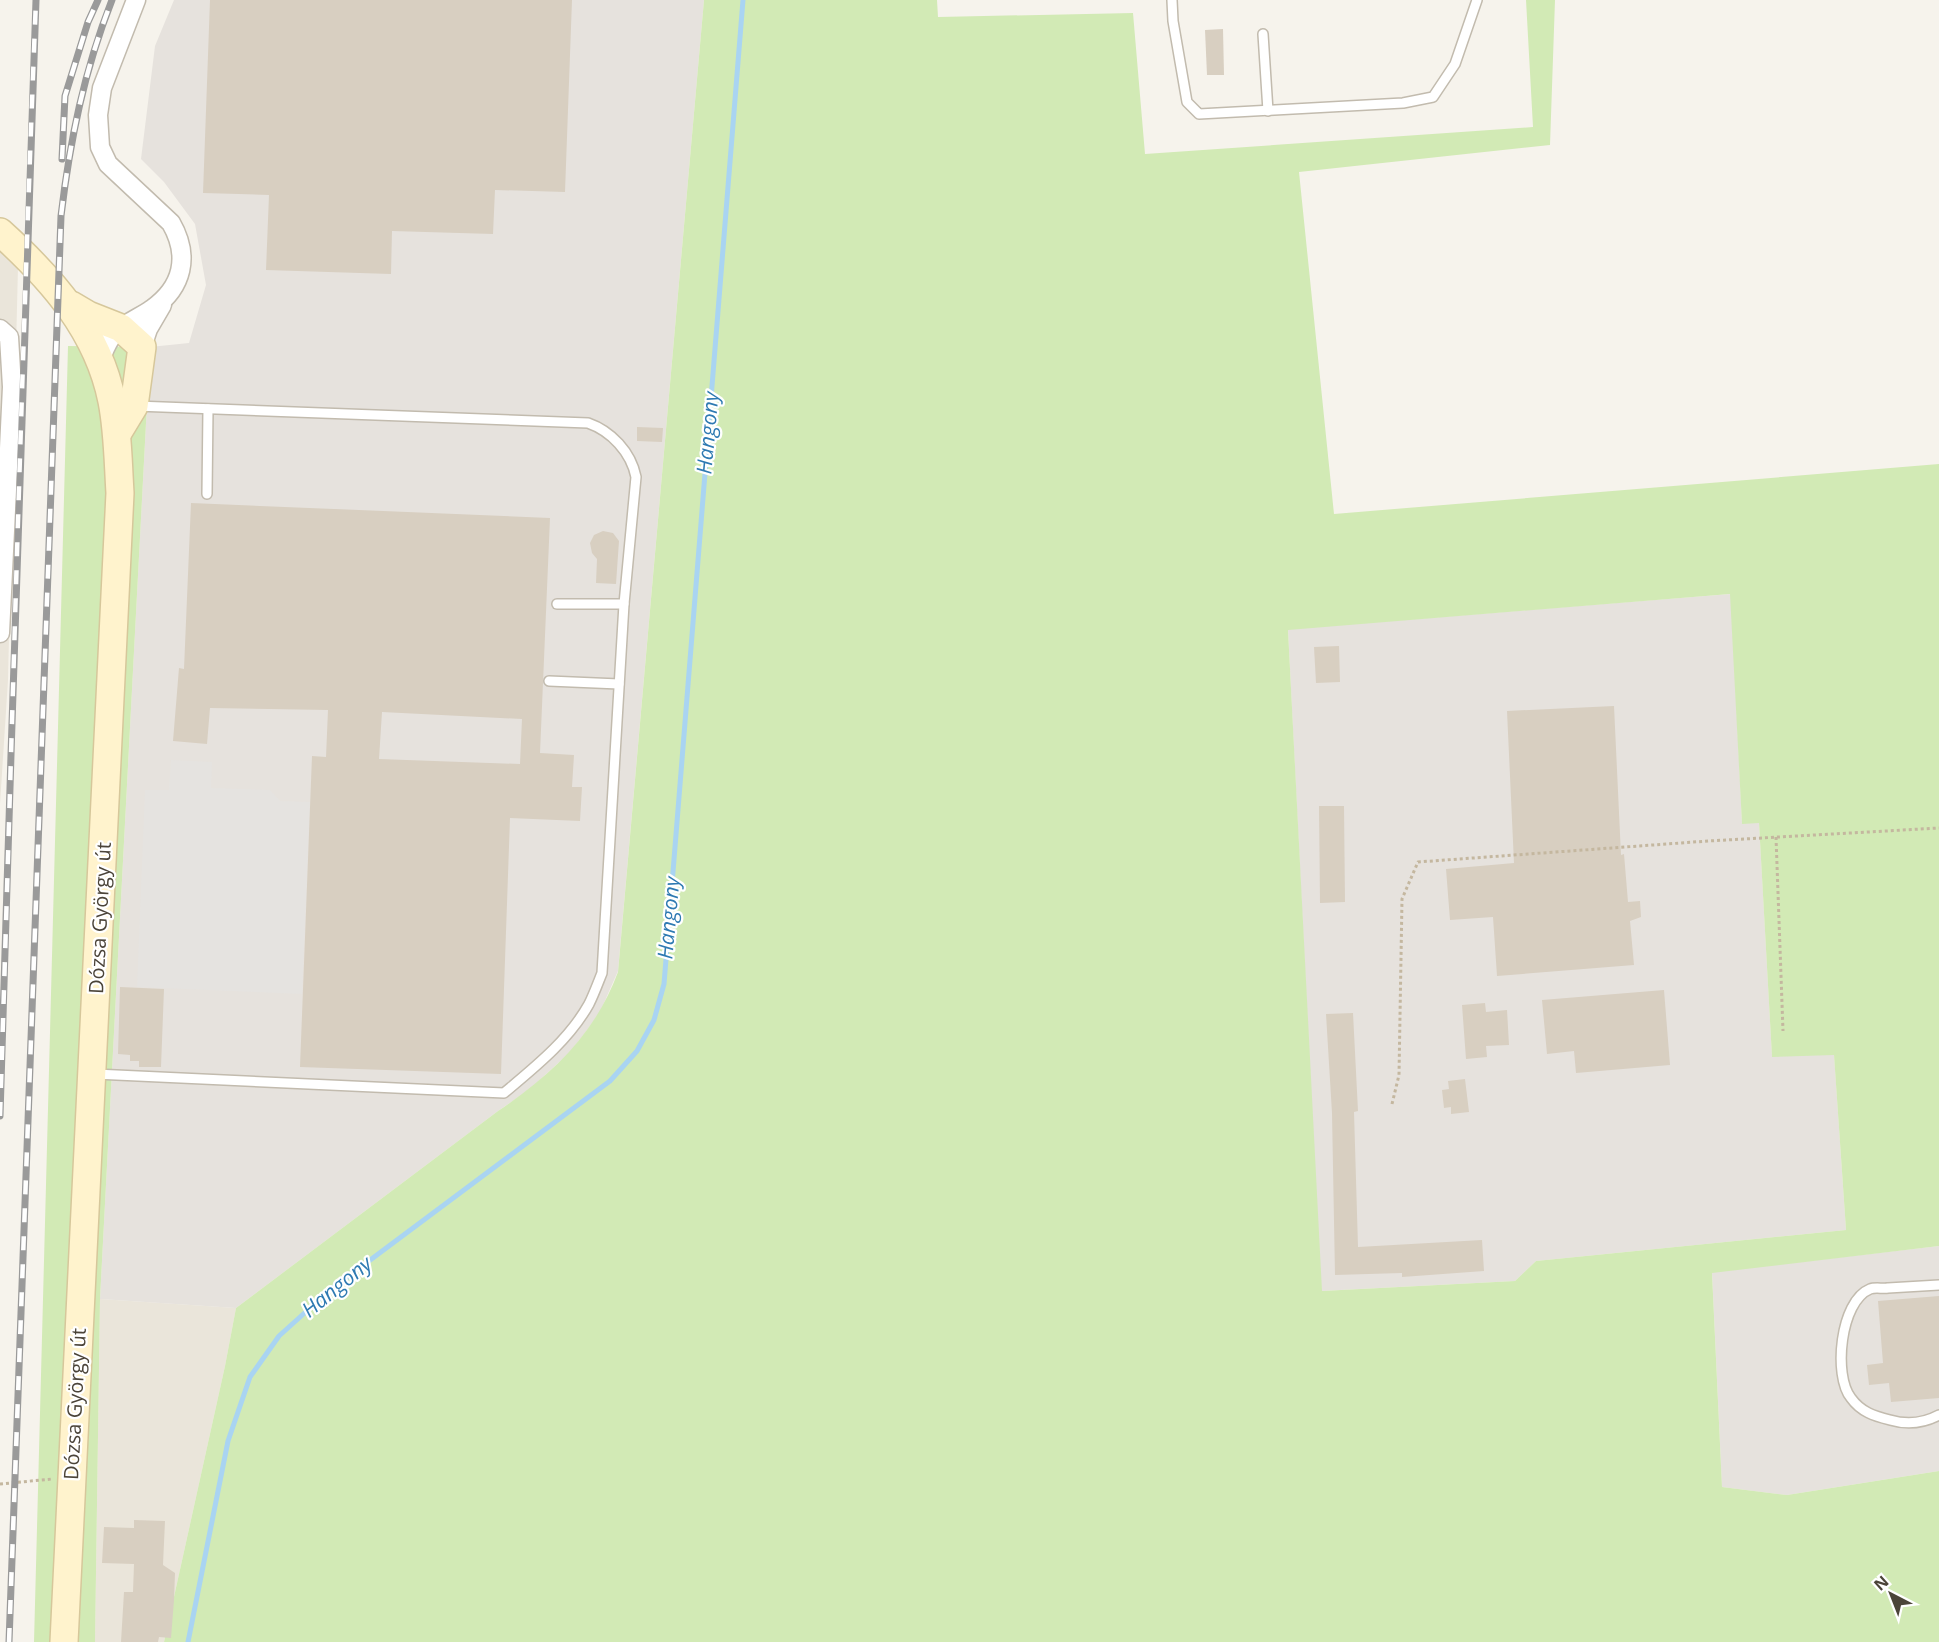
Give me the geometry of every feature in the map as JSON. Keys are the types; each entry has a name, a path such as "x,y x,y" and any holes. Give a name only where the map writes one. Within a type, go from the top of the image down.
{"main road":[{"name":"Dózsa György út","path":"0,232 41,271 68,303 88,333 100,360 112,400 117,434 120,493 64,1642"},
{"path":"68,303 88,315 121,328 142,346 134,406 117,434"}],"street":[{"path":"136,0 102,88 98,115 100,147 108,164 171,223 178,235 182,252 182,267 177,282 148,328 142,346"},
{"path":"100,360 108,342 121,328 167,298"},
{"path":"0,329 9,337 12,387 0,633"}],"lane":[{"path":"1172,0 1173,21 1187,102 1199,114 1403,103 1433,97 1455,64 1477,0"},
{"path":"1263,34 1268,111"},
{"path":"92,1074 504,1093 562,1040 589,1005 602,973 624,604 636,477 634,466 622,447 607,433 588,423 134,406"},
{"path":"207,494 208,409"},
{"path":"557,604 624,604"},
{"path":"549,681 619,684"},
{"path":"1939,1286 1870,1289 1858,1300 1848,1317 1842,1335 1841,1359 1844,1382 1849,1397 1862,1411 1902,1422 1926,1422 1939,1415"}],"path":[{"path":"1392,1104 1399,1075 1402,899 1418,862 1939,828"},
{"path":"1776,837 1783,1031"},
{"path":"0,1484 53,1479"}],"shaded area":[{"path":"174,0 704,0 618,971 600,1012 585,1033 569,1053 529,1090 236,1308 100,1299 150,347 189,343 206,285 195,224 164,182 141,159 155,46"},
{"path":"0,250 18,266 8,680 0,804"},
{"path":"1731,594 1742,823 1759,822 1772,1056 1834,1054 1846,1230 1536,1261 1515,1281 1321,1291 1288,629"},
{"path":"171,760 212,762 211,788 270,790 280,801 310,802 302,994 137,987 145,790 169,790"},
{"path":"1939,1246 1939,1471 1787,1495 1722,1487 1712,1272"},
{"path":"100,1299 236,1308 164,1642 95,1642"}],"green space":[{"path":"704,0 937,0 938,17 1133,13 1145,154 1533,127 1526,0 1555,0 1550,145 1299,172 1334,514 1939,464 1939,1246 1712,1273 1722,1487 1787,1495 1939,1471 1939,1642 164,1642 236,1308 537,1082 570,1051 584,1033 597,1015 618,972","holes":["1730,594 1742,824 1759,823 1772,1057 1834,1055 1846,1230 1536,1261 1515,1281 1322,1291 1288,630"]},
{"path":"68,346 150,347 100,1299 95,1642 34,1642"}],"building":[{"path":"210,0 572,0 565,192 495,190 493,234 392,231 391,274 266,270 269,195 203,193"},
{"path":"1223,29 1224,75 1207,75 1205,30"},
{"path":"637,427 663,428 662,442 637,441"},
{"path":"191,503 550,518 540,753 574,755 572,787 582,787 580,821 510,818 501,1074 300,1067 312,756 326,757 328,710 210,708 207,744 173,741 179,668 184,669","holes":["382,712 522,719 520,764 379,759"]},
{"path":"603,531 613,533 619,541 616,584 596,583 597,559 592,553 590,543 594,535"},
{"path":"1339,646 1340,682 1316,683 1314,647"},
{"path":"1614,706 1621,855 1624,854 1628,902 1640,901 1641,917 1630,921 1634,965 1497,976 1493,917 1450,920 1446,869 1514,863 1507,711"},
{"path":"1319,806 1344,806 1345,902 1320,903"},
{"path":"120,987 164,989 161,1067 139,1067 139,1061 130,1061 130,1055 118,1054"},
{"path":"1664,990 1670,1065 1576,1073 1574,1051 1547,1054 1542,1000"},
{"path":"1485,1003 1486,1012 1507,1010 1509,1045 1486,1046 1487,1057 1466,1059 1462,1005"},
{"path":"1353,1013 1358,1111 1354,1112 1358,1247 1482,1240 1484,1271 1402,1277 1402,1273 1335,1275 1332,1113 1326,1014"},
{"path":"1465,1079 1469,1112 1451,1114 1451,1107 1444,1108 1442,1090 1449,1089 1448,1081"},
{"path":"1939,1296 1939,1398 1891,1402 1889,1383 1869,1385 1867,1365 1883,1363 1878,1301"},
{"path":"134,1520 165,1521 163,1565 175,1573 174,1600 171,1638 159,1637 158,1642 121,1642 124,1592 133,1592 134,1564 102,1563 104,1527 134,1528"}],"waterway":[{"name":"Hangony","path":"188,1642 228,1441 250,1377 279,1336 330,1290 610,1081 637,1051 654,1020 664,984 743,0"}],"railway":[{"path":"0,1116 36,0"},
{"path":"62,159 65,96 88,22 98,0"},
{"path":"9,1642 61,216 79,106 93,53 112,0"}]}
